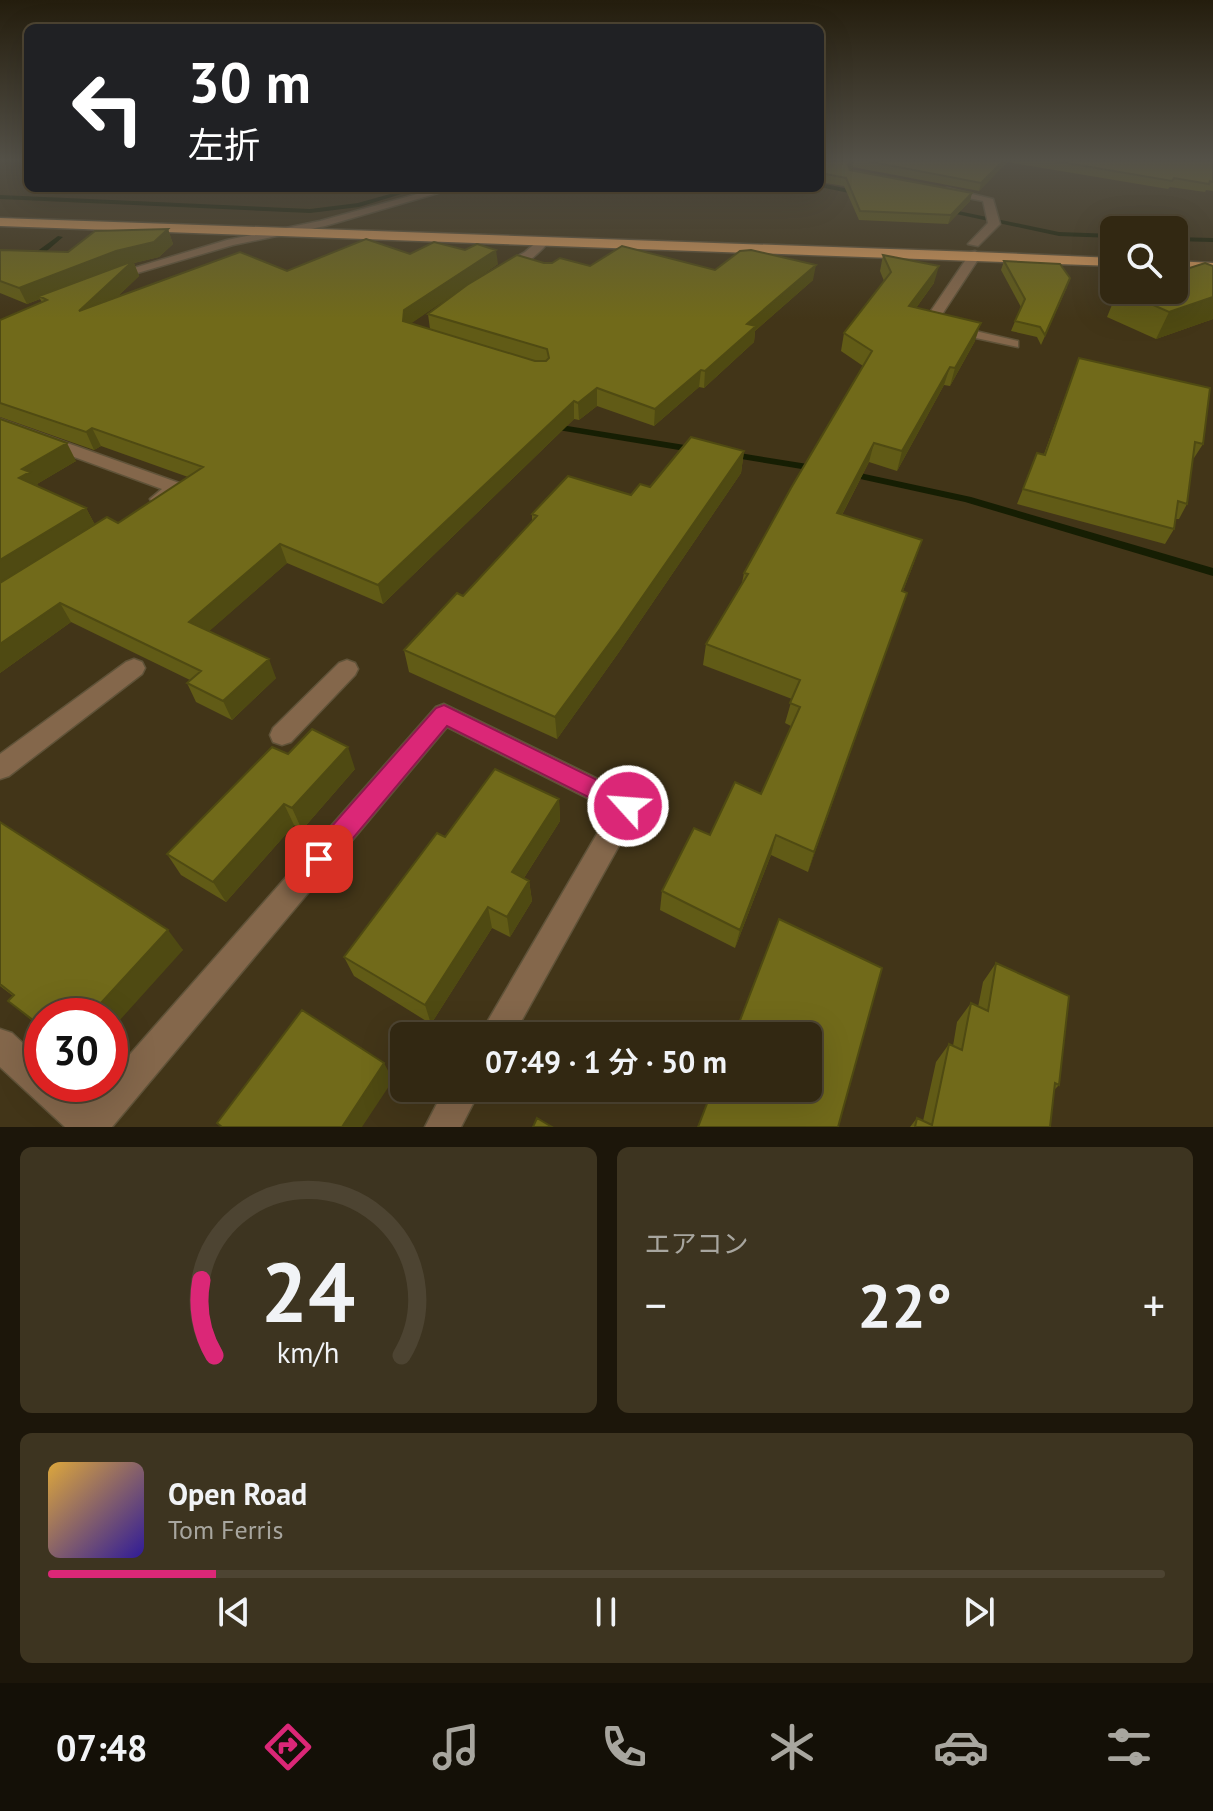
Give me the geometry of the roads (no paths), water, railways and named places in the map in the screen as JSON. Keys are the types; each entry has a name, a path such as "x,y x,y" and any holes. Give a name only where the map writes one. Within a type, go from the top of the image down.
{"highway":[{"path":"82,214 975,249 1100,261"},
{"path":"0,222 542,243 1100,249"},
{"path":"1188,252 1213,253"},
{"path":"1188,266 1213,267"}],"street":[{"path":"97,283 231,242 358,214"},
{"path":"992,214 994,220 929,324 1013,344"},
{"path":"489,279 529,255 542,243"},
{"path":"0,424 176,488 139,512"},
{"path":"0,768 134,668"},
{"path":"282,735 347,669"},
{"path":"64,1102 90,1126 444,714 628,806 503,1022"},
{"path":"0,1045 24,1066"},
{"path":"442,1127 456,1102"}],"waterway":[{"path":"961,214 1059,234 1100,235"},
{"path":"31,260 60,237"},
{"path":"1188,239 1213,240"},
{"path":"549,426 697,450"},
{"path":"727,454 820,469"},
{"path":"846,473 967,499 1213,572"}]}
